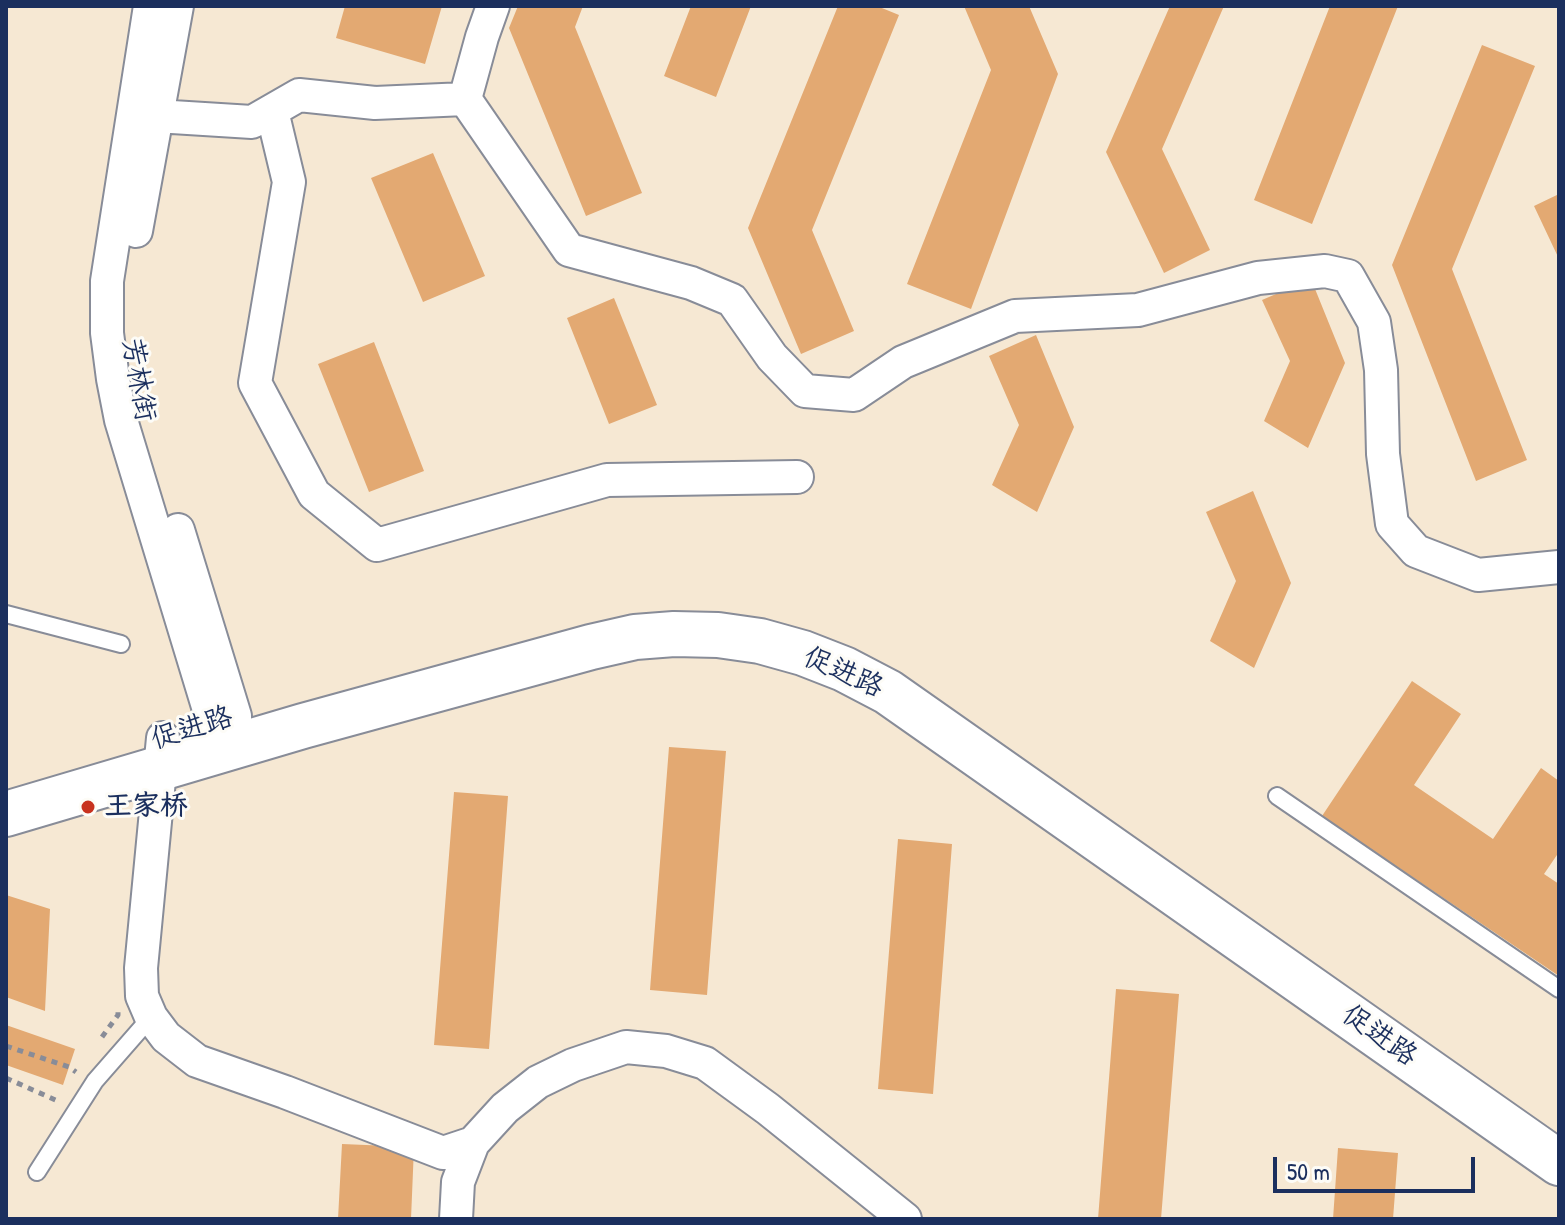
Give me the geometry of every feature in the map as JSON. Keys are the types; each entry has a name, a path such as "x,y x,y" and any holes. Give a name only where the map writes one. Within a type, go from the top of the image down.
{"main road":[{"name":"促进路","path":"6,814 310,694 585,620 673,609 763,618 811,630 856,647 903,672 1559,1131"},
{"name":"促进路","path":"227,728 318,721 635,637 718,635 760,641 803,653 844,669 888,692 1559,1163"},
{"name":"促进路","path":"6,785 161,753"}],"street":[{"path":"150,6 107,281 107,333 121,420 227,728"},
{"name":"芳林街","path":"177,6 128,278 128,334 143,419 227,728"},
{"path":"493,6 465,99 569,250 691,283 732,300 772,357 805,391 854,395 903,362 1015,316 1138,310 1258,278 1325,271 1348,276 1374,322 1381,370 1383,454 1392,524 1416,551 1478,575 1559,567"},
{"path":"156,116 252,122 299,95 375,103 465,99"},
{"path":"272,111 289,182 255,383 314,494 377,545 607,480 797,477"},
{"path":"161,753 141,968 142,996 151,1017 166,1037 197,1061 443,1153 473,1143"},
{"path":"456,1219 458,1182 473,1143 505,1108 538,1082 573,1065 626,1047 666,1051 705,1063 768,1109 905,1219"}],"lane":[{"path":"6,614 121,644"},
{"path":"1277,796 1559,989"},
{"path":"37,1172 95,1081 151,1017"}],"path":[{"path":"101,1038 118,1015 120,1001"},
{"path":"6,1046 69,1067 77,1072 71,1082"},
{"path":"6,1078 61,1102 66,1092"}],"building":[{"path":"345,6 442,6 425,64 336,38"},
{"path":"518,6 583,6 575,27 642,193 586,216 509,28"},
{"path":"691,6 751,6 716,97 664,76"},
{"path":"838,6 877,6 899,15 812,230 854,331 801,354 748,228"},
{"path":"964,6 1029,6 1058,74 971,309 907,284 991,70"},
{"path":"1170,6 1224,6 1162,149 1210,250 1164,273 1106,152"},
{"path":"1330,6 1398,6 1312,224 1254,200"},
{"path":"1482,45 1535,66 1452,269 1527,460 1476,481 1392,265"},
{"path":"433,153 485,276 423,302 371,178"},
{"path":"1559,194 1559,259 1534,206"},
{"path":"1311,279 1345,363 1308,448 1264,421 1290,361 1262,300"},
{"path":"614,298 657,405 609,424 567,318"},
{"path":"1036,335 1074,427 1037,512 992,485 1019,425 989,356"},
{"path":"374,342 424,471 369,492 318,364"},
{"path":"1253,491 1291,583 1254,668 1210,641 1236,581 1206,512"},
{"path":"1412,681 1461,714 1414,785 1493,839 1541,768 1559,781 1559,852 1544,874 1559,884 1559,976 1322,816"},
{"path":"669,747 726,751 707,995 650,990"},
{"path":"454,792 508,796 489,1049 434,1045"},
{"path":"898,839 952,844 933,1094 878,1089"},
{"path":"6,895 50,909 45,1011 6,997"},
{"path":"1116,989 1179,994 1161,1219 1098,1219"},
{"path":"6,1025 75,1049 63,1085 6,1065"},
{"path":"342,1144 414,1147 411,1219 338,1219"},
{"path":"1338,1148 1398,1153 1393,1219 1333,1219"}],"place":[{"name":"王家桥","path":"88,807"}]}
